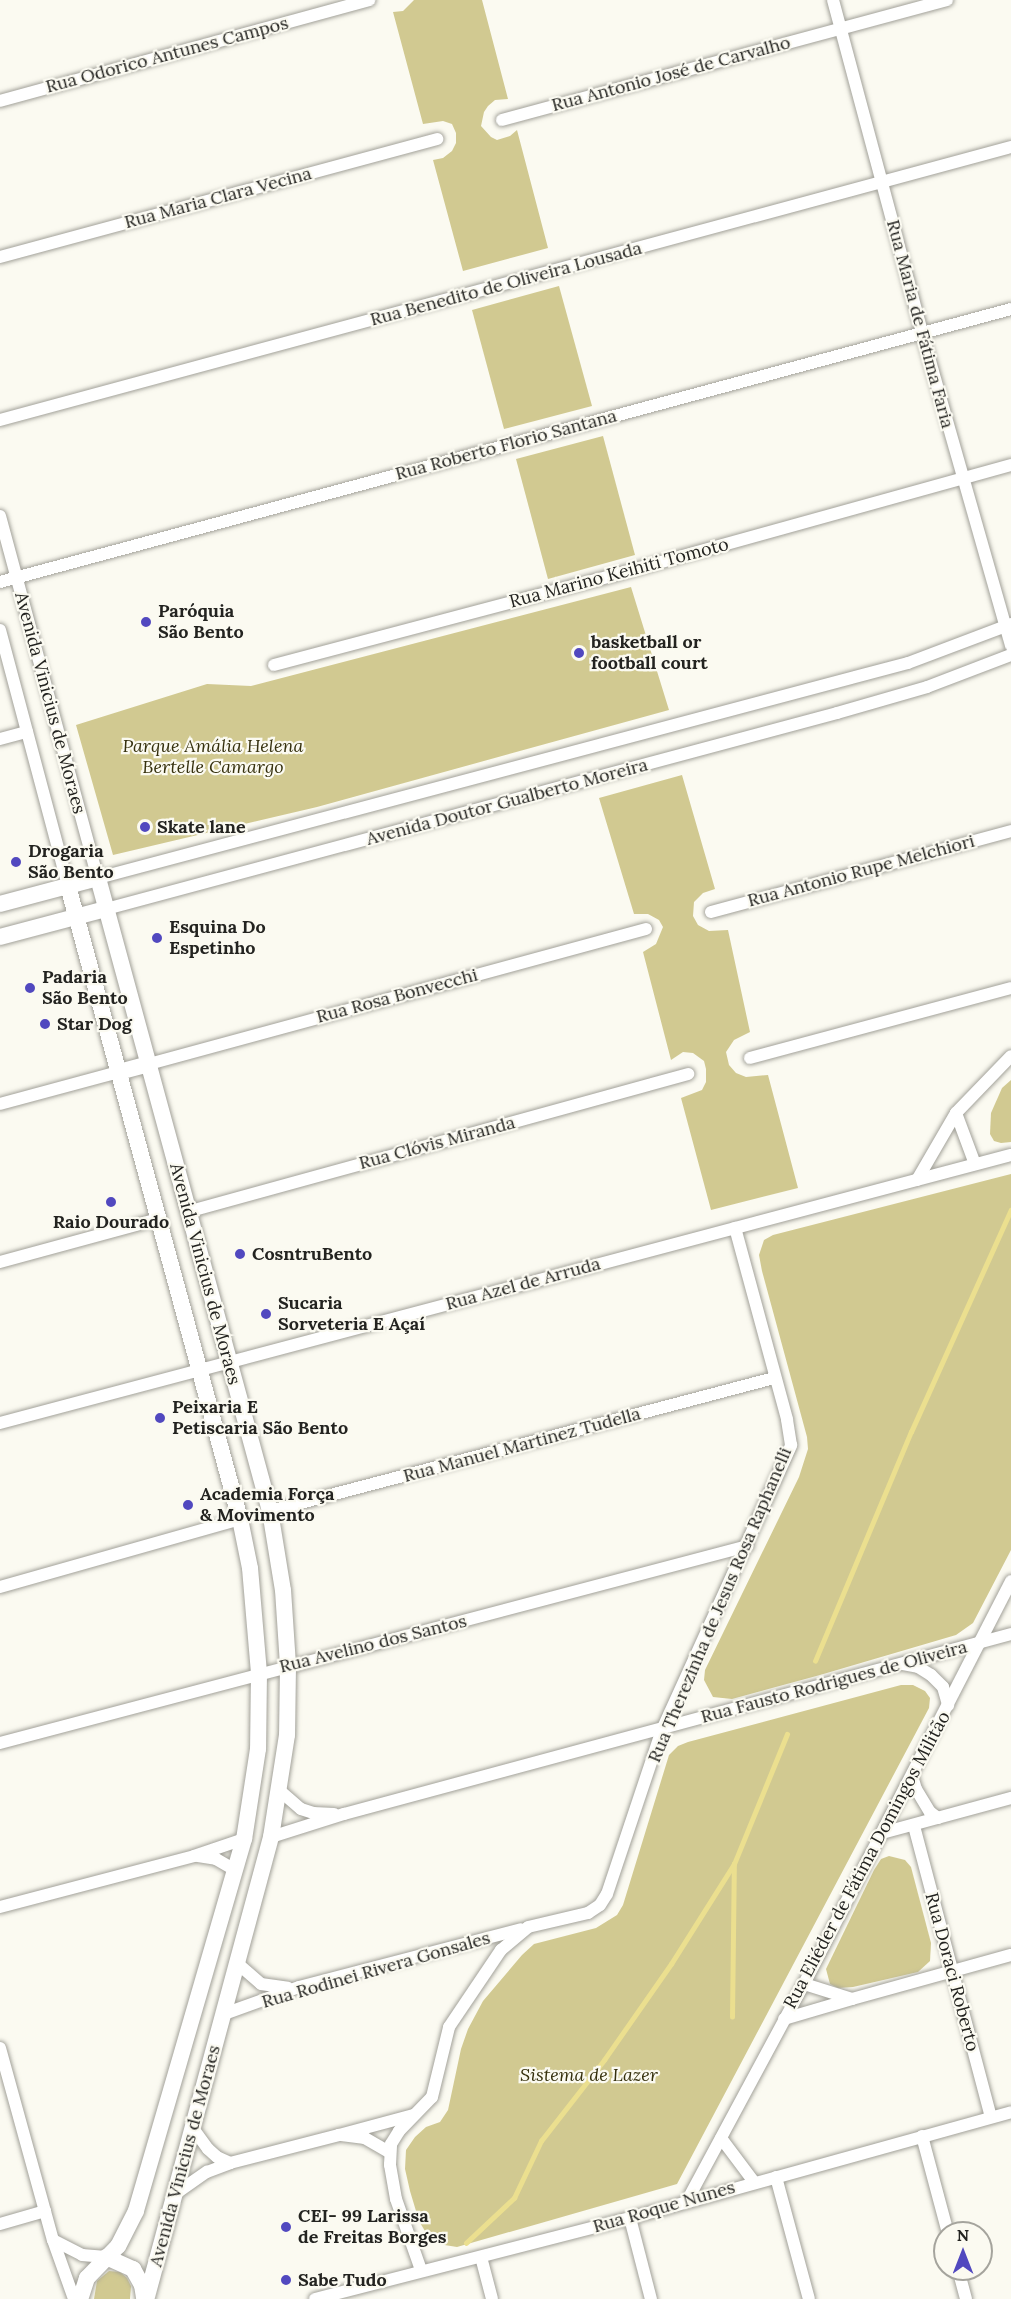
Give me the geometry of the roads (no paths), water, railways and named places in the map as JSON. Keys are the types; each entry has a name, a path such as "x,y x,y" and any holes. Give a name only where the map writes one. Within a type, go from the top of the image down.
{"main road":[{"name":"Avenida Doutor Gualberto Moreira","path":"0,904 98,878"},
{"name":"Avenida Vinicius de Moraes","path":"98,878 270,1511 283,1590 288,1666 287,1735 272,1837 194,2128 145,2299"},
{"name":"Avenida Vinicius de Moraes","path":"68,886 240,1520 250,1568 259,1672 258,1749 244,1839 236,1870 136,2211 123,2238 87,2278 80,2299"},
{"name":"Avenida Doutor Gualberto Moreira","path":"0,937 106,909"},
{"path":"119,1072 148,1064"},
{"path":"195,2006 224,2014"},
{"name":"Avenida Vinicius de Moraes","path":"106,2257 133,2269 142,2284 145,2299"}],"street":[{"name":"Rua Odorico Antunes Campos","path":"0,101 369,0"},
{"name":"Rua Maria de Fátima Faria","path":"832,0 962,478 1008,626 1011,646"},
{"name":"Rua Antonio José de Carvalho","path":"502,120 947,0"},
{"name":"Rua Maria Clara Vecina","path":"0,257 437,139"},
{"name":"Rua Benedito de Oliveira Lousada","path":"0,420 1011,147"},
{"name":"Rua Roberto Florio Santana","path":"0,582 1011,309"},
{"name":"Rua Marino Keihiti Tomoto","path":"274,665 600,579 1011,465"},
{"name":"Avenida Vinicius de Moraes","path":"0,516 98,878"},
{"name":"Avenida Doutor Gualberto Moreira","path":"98,878 908,663 1008,626"},
{"name":"Avenida Vinicius de Moraes","path":"0,630 68,886"},
{"name":"Avenida Doutor Gualberto Moreira","path":"106,909 837,713 927,687 1011,655"},
{"path":"0,740 27,732"},
{"name":"Rua Antonio Rupe Melchiori","path":"711,912 1011,831"},
{"name":"Rua Rosa Bonvecchi","path":"148,1064 646,928"},
{"path":"750,1058 1011,988"},
{"path":"997,992 1011,993"},
{"path":"917,1180 956,1113 1011,1056"},
{"path":"0,1104 119,1072"},
{"name":"Rua Clóvis Miranda","path":"187,1212 688,1074"},
{"path":"956,1113 975,1164"},
{"name":"Rua Azel de Arruda","path":"0,1424 198,1369 1011,1155"},
{"path":"0,1262 158,1219"},
{"name":"Rua Therezinha de Jesus Rosa Raphanelli","path":"389,2151 399,2131 432,2097 444,2045 457,2014 497,1954 512,1938 528,1927 588,1913 600,1905 607,1894 662,1730 791,1446 787,1419 735,1228"},
{"name":"Rua Manuel Martinez Tudella","path":"270,1511 774,1378"},
{"path":"0,1587 240,1520"},
{"name":"Rua Avelino dos Santos","path":"0,1743 259,1672 747,1546"},
{"name":"Rua Eliéder de Fátima Domingos Militão","path":"688,2199 804,1984 1011,1584"},
{"name":"Rua Fausto Rodrigues de Oliveira","path":"272,1837 344,1814 1011,1634"},
{"path":"902,1664 918,1668 931,1675 943,1687 948,1705"},
{"path":"912,1776 925,1804 938,1818"},
{"name":"Rua Fausto Rodrigues de Oliveira","path":"279,1790 295,1804 313,1813 344,1814"},
{"path":"882,1833 1011,1798"},
{"name":"Rua Doraci Roberto","path":"914,1826 950,1971 991,2117"},
{"path":"0,1907 194,1856 244,1839"},
{"path":"194,1856 216,1859 236,1870"},
{"name":"Rua Rodinei Rivera Gonsales","path":"224,2014 299,1988 528,1927"},
{"path":"784,2019 1011,1955"},
{"path":"237,1964 261,1984 277,1988 299,1988"},
{"path":"804,1984 852,1999"},
{"path":"0,2048 2,2066 53,2240 74,2299"},
{"name":"Rua Roque Nunes","path":"315,2299 630,2218 688,2199 1011,2112"},
{"path":"175,2194 207,2172 230,2163 417,2114"},
{"path":"194,2128 208,2149 217,2157 230,2163"},
{"path":"339,2135 364,2138 389,2151 396,2199 421,2270"},
{"path":"922,2136 945,2221"},
{"path":"721,2138 754,2182"},
{"path":"776,2177 809,2299"},
{"path":"0,2224 45,2211"},
{"path":"630,2218 651,2299"},
{"path":"53,2240 82,2255 106,2257"},
{"path":"481,2257 492,2299"},
{"path":"961,2281 966,2299"}],"waterway":[{"path":"815,1661 911,1432 1011,1210"},
{"path":"466,2243 514,2198 541,2141 604,2060 671,1964 734,1864 787,1734"},
{"path":"732,2017 734,1864"}],"place":[{"name":"Paróquia São Bento","path":"146,622"},
{"name":"basketball or football court","path":"579,653"},
{"name":"Skate lane","path":"145,827"},
{"name":"Drogaria São Bento","path":"16,862"},
{"name":"Esquina Do Espetinho","path":"157,938"},
{"name":"Padaria São Bento","path":"30,988"},
{"name":"Star Dog","path":"45,1024"},
{"name":"Raio Dourado","path":"111,1202"},
{"name":"CosntruBento","path":"240,1254"},
{"name":"Sucaria Sorveteria E Açaí","path":"266,1314"},
{"name":"Peixaria E Petiscaria São Bento","path":"160,1418"},
{"name":"Academia Força & Movimento","path":"188,1505"},
{"name":"CEI- 99 Larissa de Freitas Borges","path":"286,2227"},
{"name":"Sabe Tudo","path":"286,2280"}],"park label":[{"name":"Parque Amália Helena Bertelle Camargo","path":"213,757"},
{"name":"Sistema de Lazer","path":"589,2075"}]}
